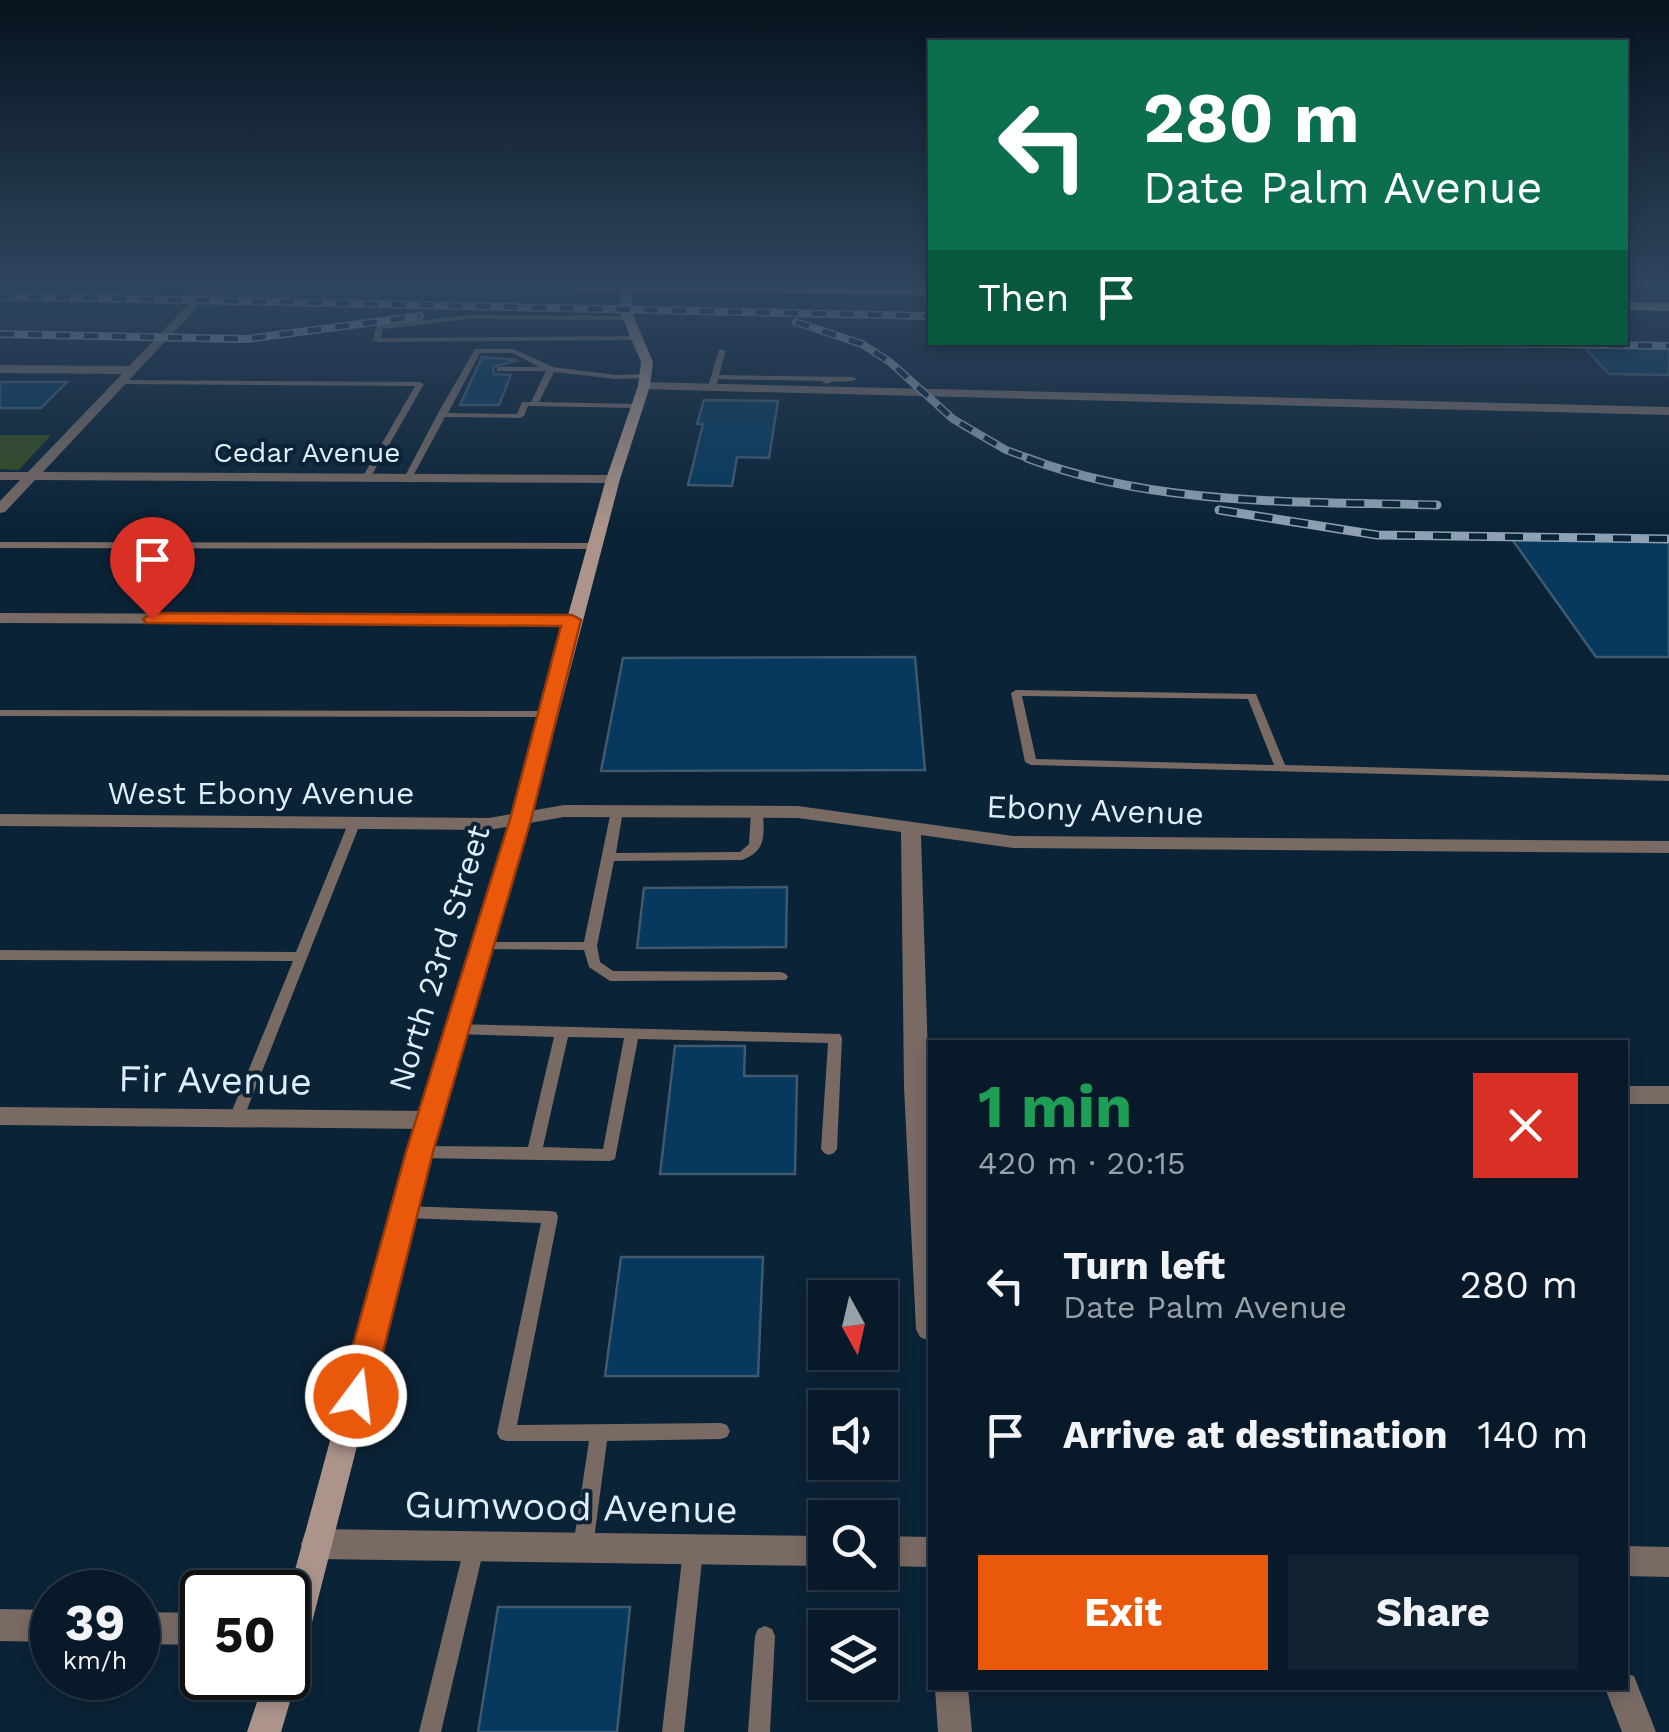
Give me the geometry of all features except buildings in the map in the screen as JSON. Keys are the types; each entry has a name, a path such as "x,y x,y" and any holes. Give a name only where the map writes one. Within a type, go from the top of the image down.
{"main road":[{"path":"642,389 645,367"},
{"name":"North 23rd Street","path":"309,1570 429,1120 522,816 572,620 642,389"},
{"path":"264,1732 273,1700"}],"street":[{"path":"0,509 135,367"},
{"path":"0,369 132,370"},
{"path":"642,389 713,382 826,384 1669,411"},
{"name":"Cedar Avenue","path":"0,476 613,479"},
{"path":"0,618 572,620"},
{"name":"Ebony Avenue","path":"522,816 564,811 798,812 1013,842 1669,848"},
{"name":"West Ebony Avenue","path":"0,820 489,824 522,816"},
{"path":"911,829 928,1261"},
{"path":"1628,1095 1669,1095"},
{"name":"Fir Avenue","path":"0,1116 429,1120"},
{"name":"Gumwood Avenue","path":"316,1544 808,1550"},
{"path":"898,1551 928,1552"},
{"path":"1628,1561 1669,1562"},
{"path":"0,1625 30,1626"},
{"path":"952,1690 955,1732"},
{"path":"1623,1690 1639,1732"}],"lane":[{"path":"408,478 441,415 473,367"},
{"path":"534,404 539,367"},
{"path":"554,367 642,389"},
{"path":"713,382 717,367"},
{"path":"826,384 854,379"},
{"path":"121,382 420,384 366,478"},
{"path":"441,415 520,416 525,404 642,389"},
{"path":"0,545 594,546"},
{"path":"1281,770 1252,696 1016,692 1031,762 1281,770 1669,778"},
{"path":"0,713 548,714"},
{"path":"617,811 590,946 594,964 610,976 781,976"},
{"path":"609,857 742,856 757,845 757,812"},
{"path":"238,1118 354,824"},
{"path":"482,946 590,946"},
{"path":"0,956 300,957"},
{"path":"456,1029 834,1038 829,1149"},
{"path":"534,1153 562,1032"},
{"path":"420,1152 610,1155 632,1034"},
{"path":"404,1212 550,1216 506,1433 721,1431"},
{"path":"582,1547 600,1433"},
{"path":"430,1732 475,1546"},
{"path":"673,1732 693,1549"},
{"path":"759,1732 764,1636"}],"green space":[{"path":"0,435 51,435 19,470 0,469"}],"railway":[{"path":"895,367 953,419 1006,450 1034,460"},
{"path":"1027,458 1077,474 1178,493 1281,501 1437,505"},
{"path":"1219,510 1377,535 1669,539"}],"route":[{"path":"152,619 572,620 522,816 420,1152 356,1396"}]}
